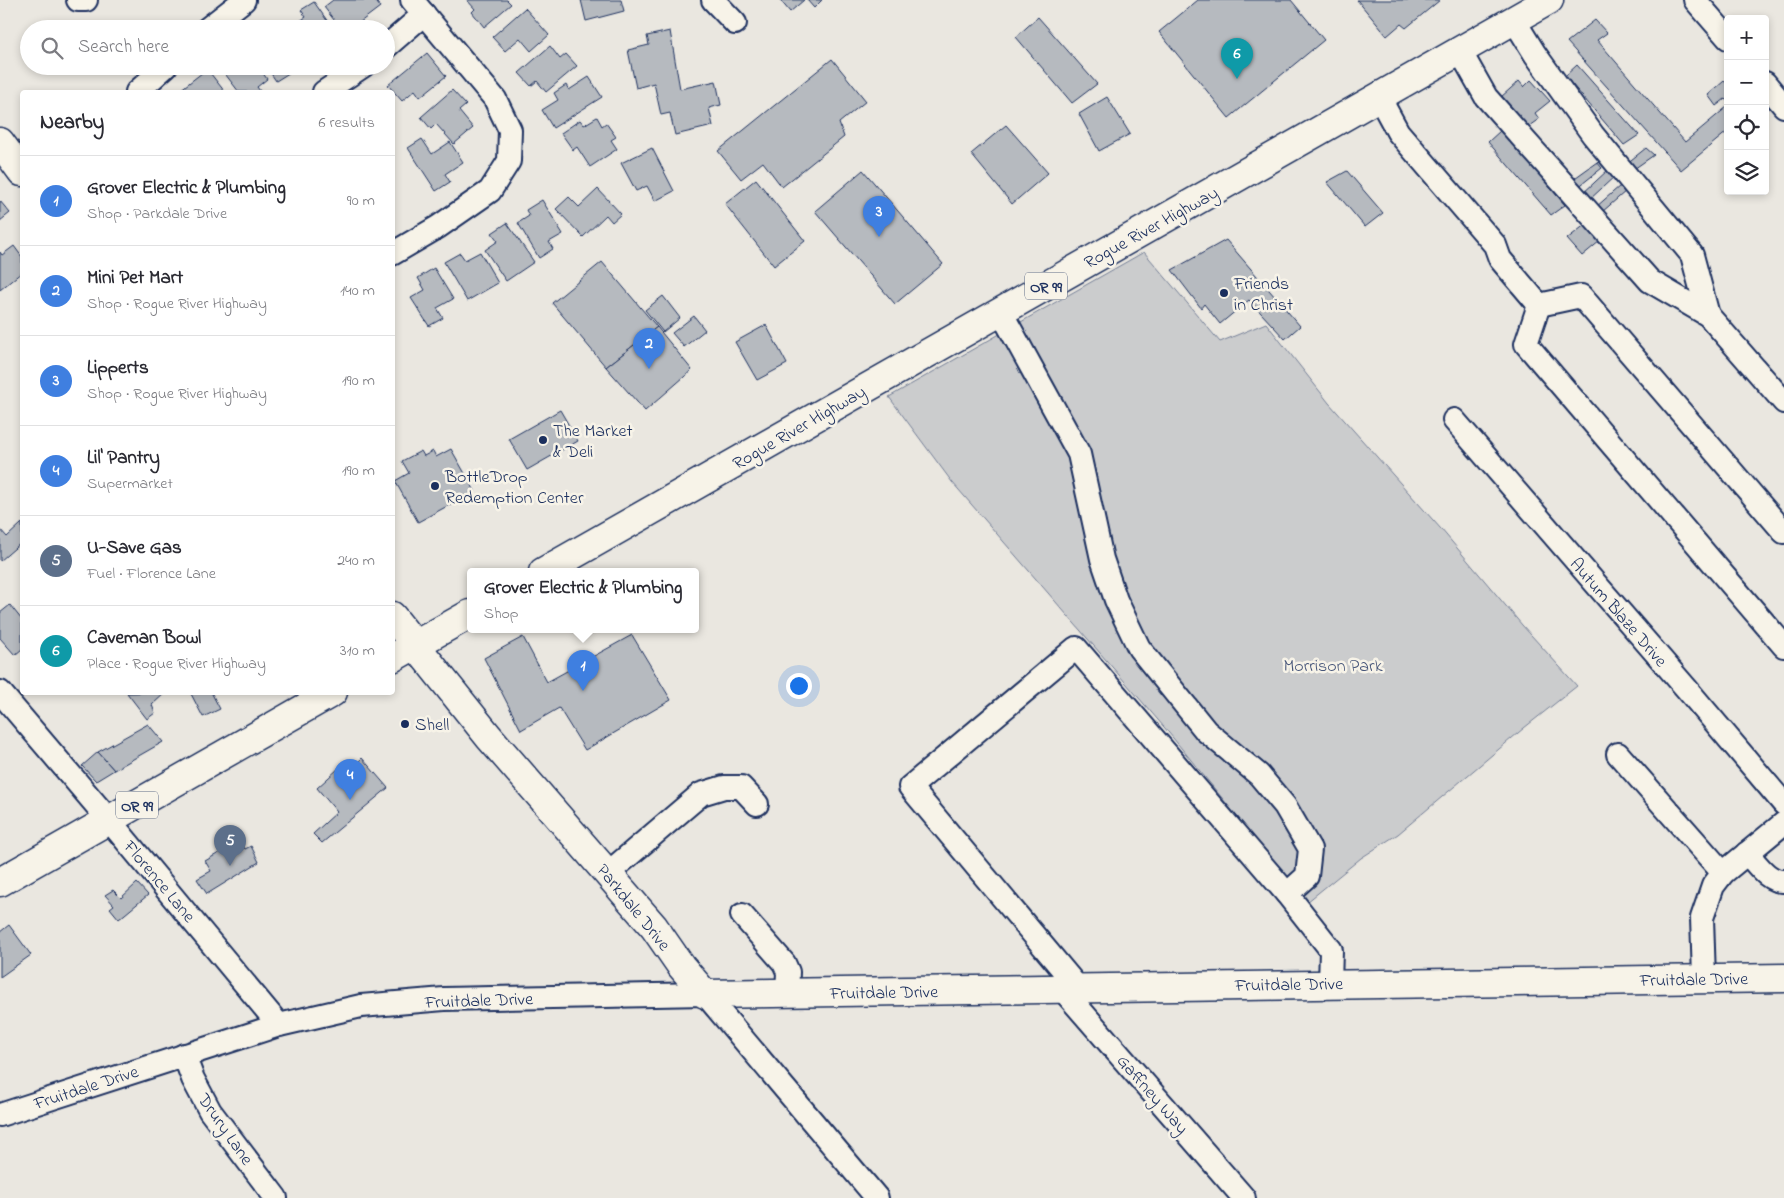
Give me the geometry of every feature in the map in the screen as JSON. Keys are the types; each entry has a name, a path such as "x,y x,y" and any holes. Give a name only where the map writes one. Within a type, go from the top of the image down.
{"main road":[{"name":"Rogue River Highway","path":"550,568 1379,98 1531,7"},
{"path":"0,142 20,169"},
{"path":"404,652 467,616"},
{"name":"Parkdale Drive","path":"395,625 404,652 488,737 654,927 681,966 705,994"},
{"name":"OR 99","path":"0,882 328,695"},
{"name":"Fruitdale Drive","path":"705,994 1784,978"}],"street":[{"path":"78,0 86,0"},
{"path":"218,20 244,0"},
{"path":"713,0 735,24"},
{"path":"1695,0 1724,33"},
{"path":"395,35 418,7 495,99 510,130 509,161 490,191 438,227 395,252"},
{"path":"1531,7 1535,54 1593,135 1692,256 1708,315"},
{"path":"1460,51 1486,97 1650,281 1708,315 1784,402"},
{"path":"139,90 156,75"},
{"path":"327,90 350,75"},
{"path":"1769,88 1784,106"},
{"path":"1379,98 1398,132 1495,245 1500,259 1539,305"},
{"path":"1539,305 1580,296 1784,532"},
{"path":"1539,305 1526,344 1784,646"},
{"path":"1001,312 1079,454 1102,559 1116,600 1139,648 1206,731 1259,775 1285,806 1310,849 1307,876 1287,894 1332,950 1330,984"},
{"name":"Autum Blaze Drive","path":"1454,420 1784,804"},
{"name":"Gaffney Way","path":"1244,1198 1071,989 910,787 1076,648 1287,894"},
{"name":"Florence Lane","path":"0,692 110,820 279,1025"},
{"path":"1618,754 1723,872"},
{"path":"607,874 701,794 724,787 741,787 757,804"},
{"path":"1704,978 1702,918 1713,886 1723,872 1784,823"},
{"path":"1747,853 1764,872 1777,882 1784,881"},
{"path":"742,915 784,963 788,972 787,994"},
{"name":"Fruitdale Drive","path":"0,1115 279,1025 362,1006 444,999 705,994"},
{"name":"Parkdale Drive","path":"705,994 878,1198"},
{"name":"Drury Lane","path":"184,1055 193,1079 210,1111 276,1198"}],"green space":[{"name":"Morrison Park","path":"1144,252 1220,342 1266,323 1329,403 1577,686 1398,834 1361,858 1307,902 1164,727 952,482 889,397"}],"building":[{"path":"333,0 375,0 380,7 363,20 334,20 324,7"},
{"path":"467,0 507,0 511,4 484,27 472,12 475,9"},
{"path":"581,0 621,0 624,11 586,21"},
{"path":"780,0 804,0 790,12"},
{"path":"807,0 822,0 814,8"},
{"path":"1198,0 1291,0 1324,40 1229,118 1159,32"},
{"path":"1357,0 1440,0 1406,28 1401,24 1387,36"},
{"path":"314,2 327,20 302,20 306,17 301,10"},
{"path":"525,8 549,35 531,51 520,38 505,51 492,37"},
{"path":"1038,17 1097,84 1072,103 1016,37"},
{"path":"1595,20 1607,33 1597,40 1685,142 1724,109 1724,134 1681,170 1567,42"},
{"path":"670,31 680,89 716,81 721,105 709,108 713,126 675,135 670,113 661,115 654,83 636,88 628,50 649,45 647,36"},
{"path":"550,46 560,59 566,54 577,66 546,92 537,81 531,86 519,73"},
{"path":"427,53 446,76 420,97 415,90 402,101 395,93 395,90 392,90 388,85"},
{"path":"832,59 866,101 839,123 844,137 782,187 763,162 741,179 718,151"},
{"path":"1577,65 1639,135 1624,145 1565,76"},
{"path":"199,75 212,75 223,90 180,90"},
{"path":"226,75 264,75 267,79 257,87 259,90 237,90"},
{"path":"272,75 286,75 276,81"},
{"path":"589,77 602,97 553,128 542,110 558,100 554,93 566,85 569,90"},
{"path":"1531,80 1550,101 1535,113 1539,119 1526,128 1501,97 1519,81 1524,87"},
{"path":"1724,81 1724,100 1716,106 1708,95"},
{"path":"452,90 466,105 459,111 473,128 454,144 436,124 431,129 421,117"},
{"path":"1107,97 1130,134 1099,151 1079,114"},
{"path":"597,117 602,126 606,123 616,137 611,140 617,149 590,167 577,147 573,150 561,133 580,120 584,125"},
{"path":"1006,125 1048,173 1012,204 971,154"},
{"path":"1501,130 1565,205 1551,215 1488,142"},
{"path":"422,139 432,154 450,142 463,162 445,174 450,182 436,191 408,148"},
{"path":"652,148 674,191 655,201 647,186 636,191 621,163"},
{"path":"1646,148 1654,155 1631,171 1626,164"},
{"path":"1597,162 1602,168 1577,188 1572,180"},
{"path":"1609,169 1616,175 1588,201 1581,195"},
{"path":"863,170 943,264 895,304 815,211"},
{"path":"1347,171 1383,213 1365,227 1327,182"},
{"path":"756,179 805,241 774,266 725,204"},
{"path":"1620,186 1626,191 1602,212 1596,207"},
{"path":"598,189 621,214 612,222 606,215 583,237 556,209 569,197 579,207"},
{"path":"542,200 563,234 549,242 553,249 539,258 518,223 529,216 526,210"},
{"path":"0,201 10,213 0,221"},
{"path":"1591,220 1606,236 1582,256 1567,239"},
{"path":"507,223 534,262 506,281 485,250 498,241 492,233"},
{"path":"1226,240 1300,326 1285,339 1249,300 1220,324 1204,304 1201,308 1172,270"},
{"path":"14,246 20,254 20,274 0,290 0,252 2,255"},
{"path":"480,252 498,283 467,301 444,262 460,253 465,260"},
{"path":"602,262 657,327 606,367 552,303"},
{"path":"434,268 453,299 437,308 443,318 429,326 411,298 425,290 418,278"},
{"path":"663,296 680,318 663,332 645,310"},
{"path":"694,316 705,330 684,347 672,333"},
{"path":"766,325 787,364 757,380 735,342"},
{"path":"657,327 692,370 645,411 606,367"},
{"name":"The Market & Deli","path":"560,410 578,441 527,470 509,439"},
{"name":"BottleDrop Redemption Center","path":"451,449 475,491 418,522 395,481 409,473 402,461 421,451 424,456 433,451 436,457"},
{"path":"20,525 20,544 0,561 0,529 7,537"},
{"path":"10,605 20,618 20,651 15,655 0,638 0,613"},
{"path":"632,635 671,700 585,750 559,708 521,730 484,658 523,637 547,682"},
{"path":"129,695 163,695 152,705 155,713 147,719"},
{"path":"192,695 213,695 220,709 203,717"},
{"path":"148,724 163,742 114,770 98,752"},
{"path":"98,752 114,770 96,781 82,766"},
{"path":"362,758 388,788 322,843 313,834 337,812 317,788 339,768 344,776"},
{"path":"240,841 245,849 251,846 259,862 207,894 197,879 211,871 205,861"},
{"path":"137,883 148,895 119,919 110,908 114,905 105,895 113,890 121,898"},
{"path":"9,925 31,955 0,977 0,932"}],"place":[{"name":"Caveman Bowl","path":"1237,79"},
{"name":"Lipperts","path":"879,237"},
{"name":"Friends in Christ","path":"1224,293"},
{"name":"Mini Pet Mart","path":"649,369"},
{"name":"The Market & Deli","path":"543,440"},
{"name":"BottleDrop Redemption Center","path":"435,486"},
{"name":"Grover Electric & Plumbing","path":"583,691"},
{"name":"Shell","path":"405,724"},
{"name":"Lil' Pantry","path":"350,800"},
{"name":"U-Save Gas","path":"230,866"}]}
